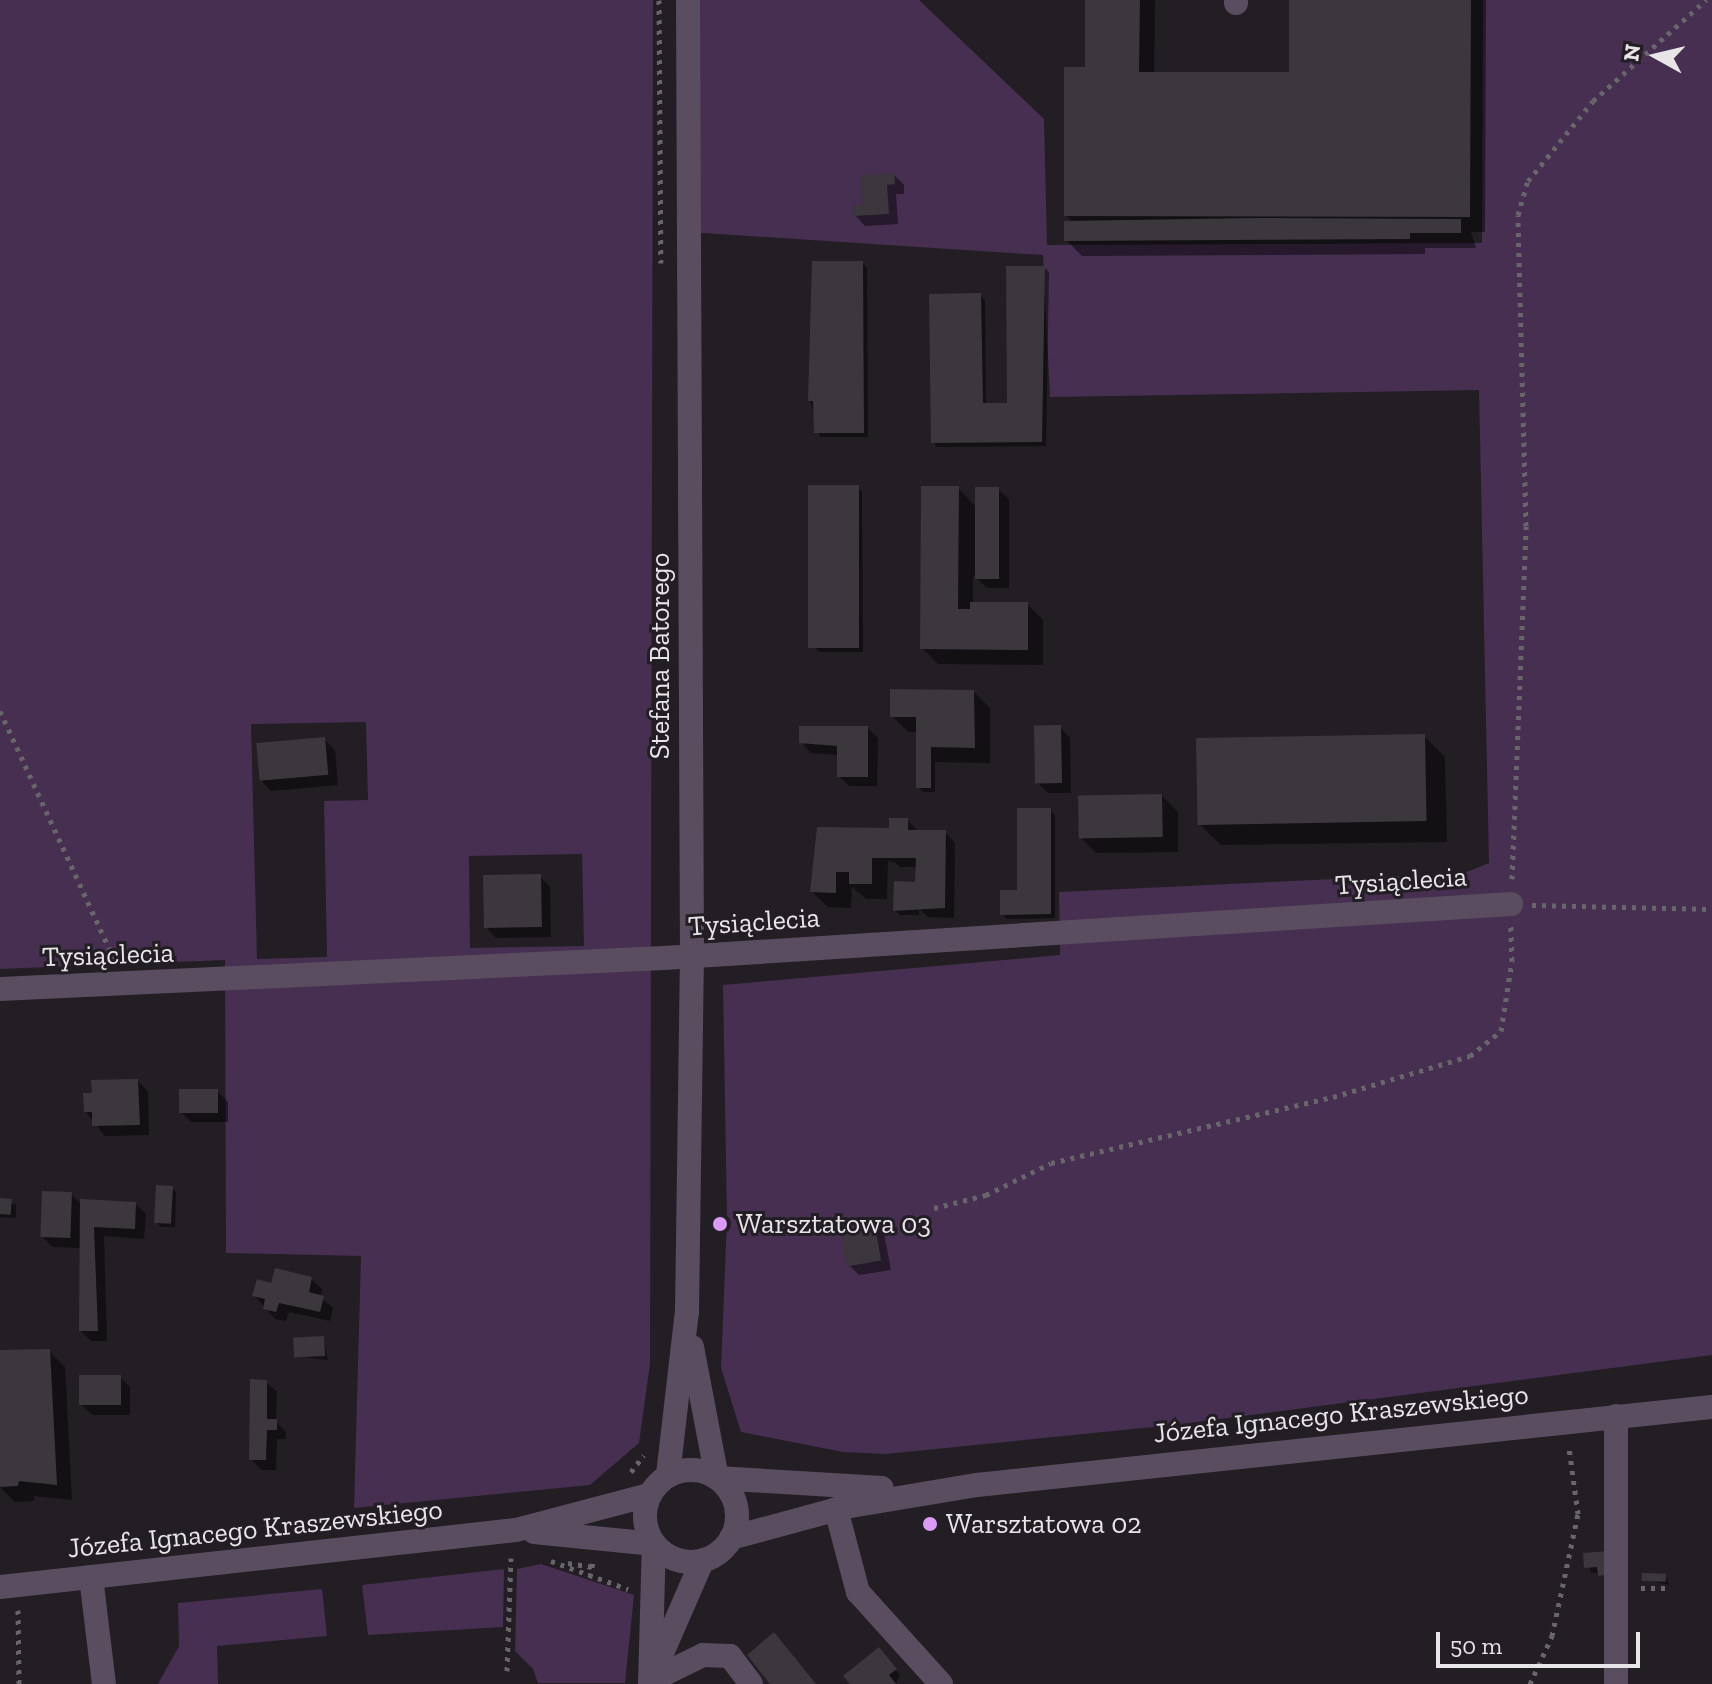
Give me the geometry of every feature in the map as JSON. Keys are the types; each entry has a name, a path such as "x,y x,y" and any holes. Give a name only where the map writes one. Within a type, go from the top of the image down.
{"street":[{"name":"Stefana Batorego","path":"668,1475 687,1312 692,956 688,0"},
{"name":"Tysiąclecia","path":"0,989 692,956 1511,904"},
{"name":"Stefana Batorego","path":"687,1312 717,1478"},
{"name":"Józefa Ignacego Kraszewskiego","path":"731,1538 836,1509 977,1485 1712,1407"},
{"path":"1616,1416 1616,1684"},
{"path":"693,1470 717,1478 737,1512 731,1538 702,1561 650,1682 654,1544 645,1520 642,1487 668,1475 693,1470"},
{"name":"Józefa Ignacego Kraszewskiego","path":"717,1478 851,1489 977,1485"},
{"name":"Józefa Ignacego Kraszewskiego","path":"516,1530 642,1487"},
{"path":"836,1509 858,1592 941,1684"},
{"name":"Józefa Ignacego Kraszewskiego","path":"11,1598 91,1577 516,1530 654,1544"},
{"path":"654,1544 676,1560 702,1561"},
{"path":"91,1577 104,1684"},
{"path":"650,1682 703,1655 730,1656 751,1684"}],"path":[{"path":"659,0 661,277"},
{"path":"934,1208 986,1195 1051,1163 1333,1097 1470,1056 1501,1031 1512,961 1511,904 1526,526 1518,215 1528,181 1593,101 1706,0"},
{"path":"0,711 125,984"},
{"path":"1511,904 1712,909"},
{"path":"1530,1684 1552,1636 1578,1514 1566,1422"},
{"path":"642,1487 659,1430 673,1433"},
{"path":"621,1481 647,1451"},
{"path":"590,1577 594,1538"},
{"path":"495,1560 519,1557"},
{"path":"507,1671 511,1558"},
{"path":"545,1559 641,1593"},
{"path":"19,1684 11,1598 33,1607"}],"shaded area":[{"path":"0,0 653,0 650,1364 639,1443 590,1485 354,1508 361,1256 226,1253 225,960 0,969","holes":["366,722 368,800 324,801 327,957 257,959 251,724","582,854 584,946 470,948 469,856"]},
{"path":"688,0 919,0 1044,119 1047,245 1482,243 1483,0 1712,0 1712,1355 1173,1425 886,1454 843,1452 741,1432 721,1368 727,1219 723,985 1060,955 1059,892 1464,873 1489,863 1479,390 1050,397 1043,255 688,232"},
{"path":"541,1564 634,1595 625,1683 538,1683 533,1669 515,1651 517,1569"},
{"path":"504,1569 503,1627 368,1635 362,1585"},
{"path":"322,1589 327,1636 217,1646 218,1684 158,1684 179,1646 178,1603"}],"building":[{"path":"1085,0 1140,0 1139,72 1289,72 1289,0 1471,0 1470,217 1064,216 1064,67 1085,67"},
{"path":"894,173 895,184 887,185 889,214 853,216 852,206 862,205 860,175"},
{"path":"1461,219 1461,233 1410,233 1410,239 1064,241 1064,221"},
{"path":"812,261 863,261 864,433 814,433 813,401 808,401"},
{"path":"1006,266 1045,266 1042,442 931,443 929,294 981,293 983,403 1007,403"},
{"path":"808,485 859,485 859,648 808,648"},
{"path":"921,486 959,486 958,609 970,609 970,602 1028,602 1028,650 920,649"},
{"path":"975,487 999,487 999,579 975,579"},
{"path":"890,689 974,690 975,748 931,747 931,788 916,788 916,717 890,717"},
{"path":"1034,725 1061,725 1062,783 1035,783"},
{"path":"799,726 868,726 868,777 837,777 837,746 799,743"},
{"path":"1425,734 1427,821 1198,825 1196,738"},
{"path":"325,737 328,775 260,781 256,743"},
{"path":"1162,794 1163,837 1079,838 1078,795"},
{"path":"1017,808 1051,808 1051,914 1000,915 1000,890 1017,890"},
{"path":"889,818 908,818 908,830 946,830 945,908 893,911 894,881 915,882 916,858 872,858 872,884 849,884 849,872 836,872 836,893 810,892 817,827 889,828"},
{"path":"541,874 542,927 484,928 483,875"},
{"path":"138,1079 140,1125 92,1126 92,1112 84,1112 83,1093 92,1093 91,1080"},
{"path":"179,1089 218,1089 218,1113 179,1113"},
{"path":"156,1185 173,1186 171,1224 154,1223"},
{"path":"42,1191 72,1192 70,1238 40,1237"},
{"path":"0,1198 12,1199 11,1215 0,1214"},
{"path":"80,1199 136,1202 135,1229 94,1227 98,1331 79,1331"},
{"path":"874,1220 881,1260 847,1266 840,1226"},
{"path":"275,1268 312,1277 309,1292 324,1296 320,1312 279,1303 276,1312 263,1309 265,1299 252,1296 257,1279 271,1283"},
{"path":"324,1336 325,1356 294,1358 293,1338"},
{"path":"50,1349 57,1485 19,1481 18,1486 0,1487 0,1350"},
{"path":"79,1375 121,1375 121,1405 79,1405"},
{"path":"250,1379 267,1380 267,1419 277,1419 277,1430 267,1430 266,1460 249,1460"},
{"path":"1608,1551 1611,1574 1598,1576 1597,1567 1584,1568 1583,1553"},
{"path":"1642,1573 1666,1574 1666,1582 1642,1581"},
{"path":"774,1632 816,1684 770,1684 747,1655"},
{"path":"879,1647 897,1669 889,1675 896,1684 850,1684 843,1676"}],"place":[{"name":"Warsztatowa 03","path":"720,1224"},
{"name":"Warsztatowa 02","path":"930,1524"}]}
